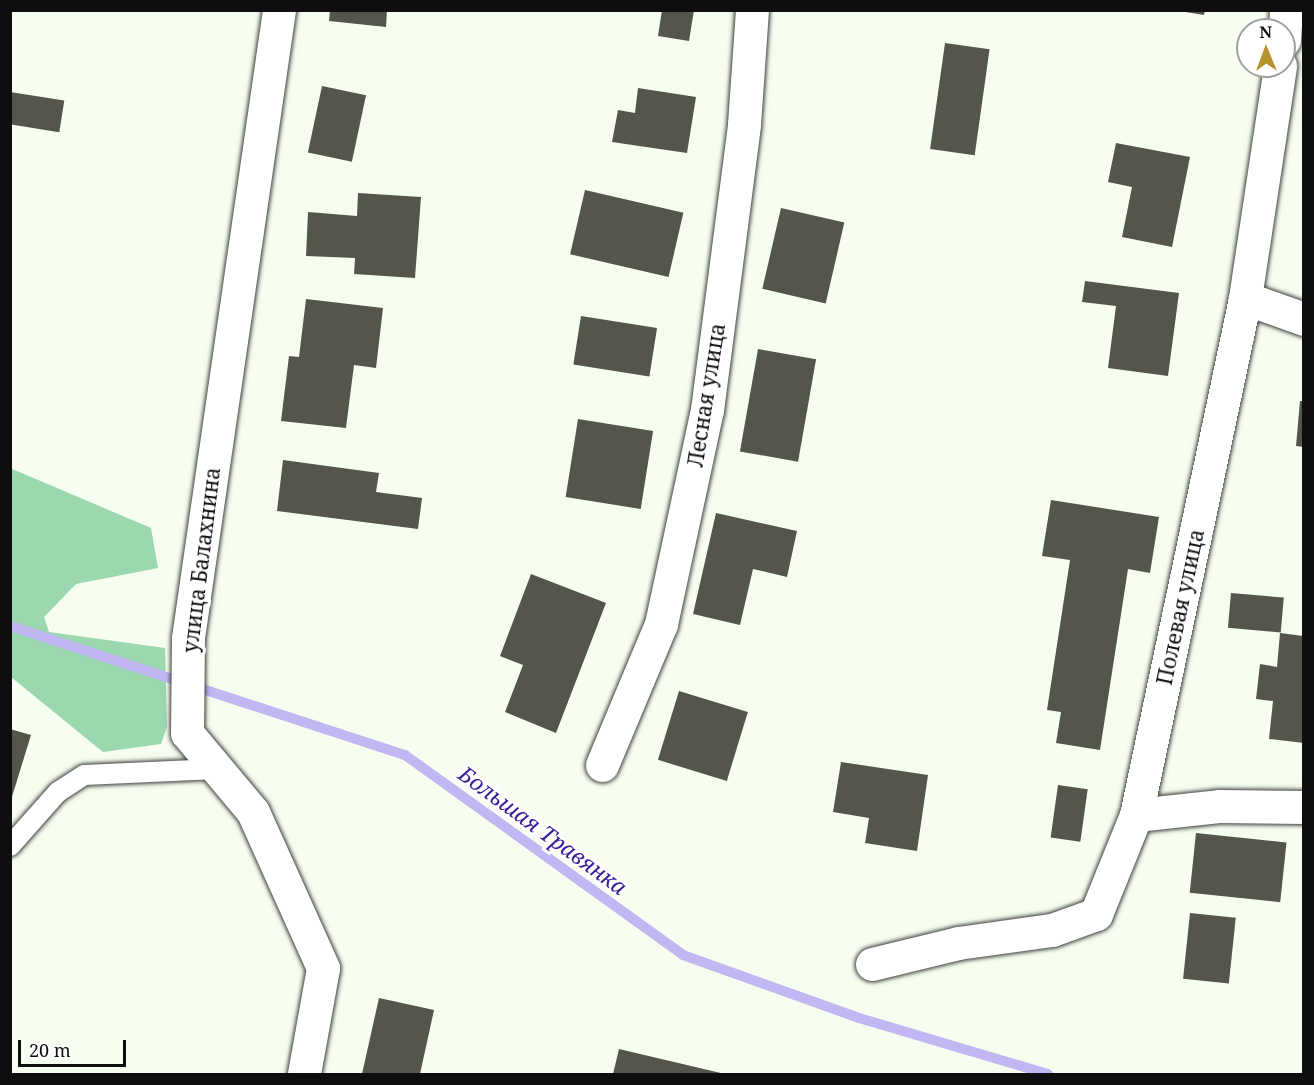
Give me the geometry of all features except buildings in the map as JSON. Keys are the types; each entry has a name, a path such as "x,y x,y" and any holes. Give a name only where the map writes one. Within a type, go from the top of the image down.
{"street":[{"name":"улица Балахнина","path":"279,10 188,638 187,733 253,812 323,968 304,1074"},
{"name":"Лесная улица","path":"602,765 661,624 707,410 744,124 752,10"},
{"name":"Полевая улица","path":"872,964 958,943 1052,930 1096,914 1136,815 1245,298 1278,78"},
{"path":"1245,298 1304,319"},
{"path":"1136,815 1219,806 1304,807"}],"lane":[{"path":"10,846 58,792 84,775 217,769"}],"green space":[{"path":"10,468 151,528 158,568 76,584 44,617 49,632 165,648 167,727 161,744 103,752 11,677"}],"waterway":[{"name":"Большая Травянка","path":"10,626 405,755 683,955 859,1018 1048,1074"}]}
